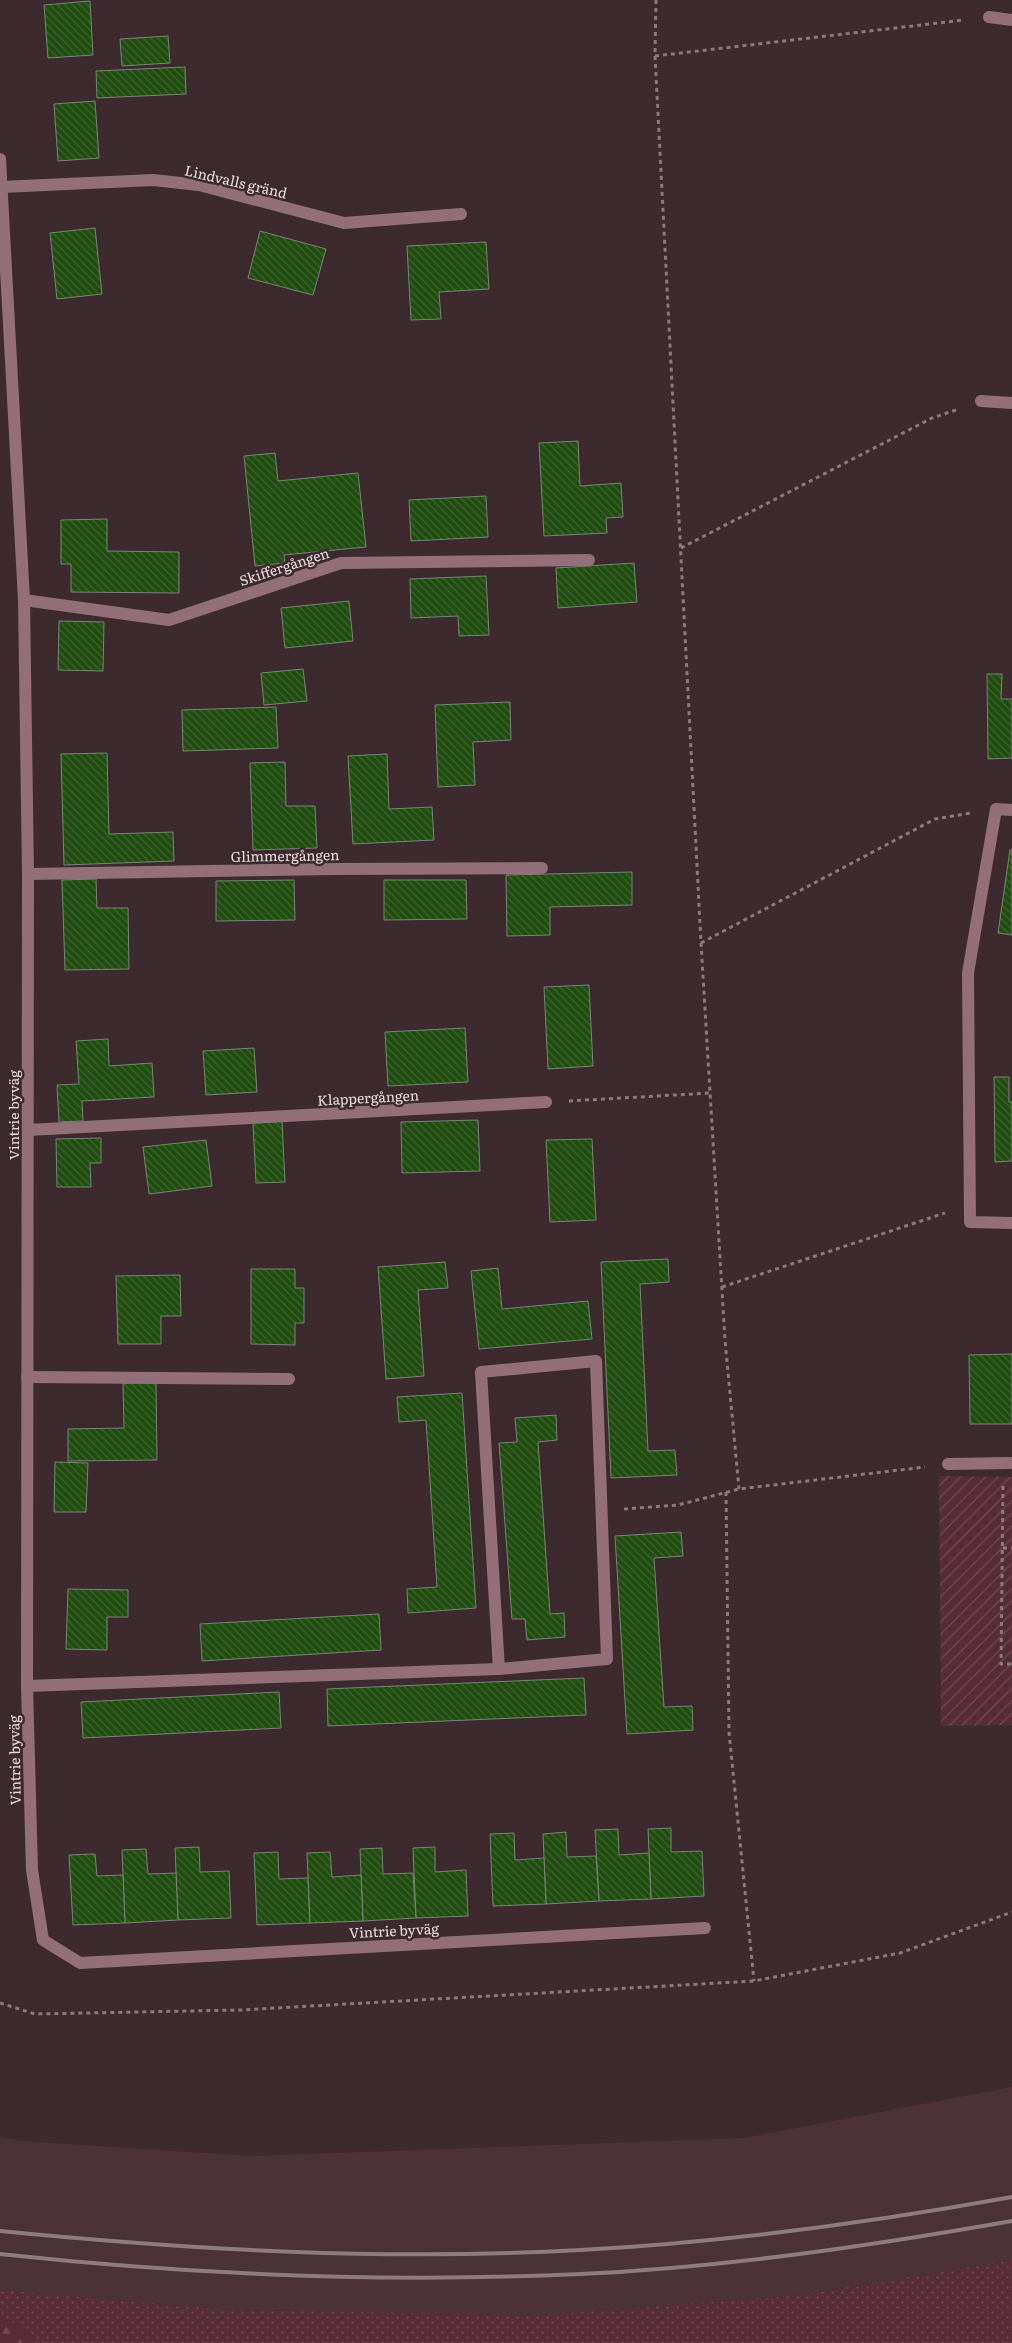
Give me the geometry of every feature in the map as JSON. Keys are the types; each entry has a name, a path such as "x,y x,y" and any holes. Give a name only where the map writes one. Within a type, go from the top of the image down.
{"street":[{"path":"989,17 1012,20"},
{"name":"Vintrie byväg","path":"0,159 24,600 28,874 27,1686 32,1870 43,1940 80,1963 706,1928"},
{"name":"Lindvalls gränd","path":"2,188 153,180 199,185 344,223 461,214"},
{"path":"981,401 1012,403"},
{"name":"Skiffergången","path":"24,600 169,620 341,563 588,560"},
{"path":"1012,810 996,809 968,973 970,1222 1012,1223"},
{"name":"Glimmergången","path":"28,874 542,868"},
{"name":"Klappergången","path":"28,1130 546,1102"},
{"path":"27,1686 499,1669 607,1659 596,1361 481,1372 499,1669"},
{"path":"27,1377 289,1379"},
{"path":"948,1464 1008,1463"}],"path":[{"path":"656,0 655,56 701,943 722,1287 739,1489"},
{"path":"655,56 989,17"},
{"path":"680,548 932,418 981,401"},
{"path":"701,943 935,819 996,809"},
{"path":"546,1102 710,1093"},
{"path":"722,1287 970,1205"},
{"path":"1008,1463 1003,1548 1001,1664 1012,1664"},
{"path":"603,1510 678,1505 739,1489 948,1464"},
{"path":"726,1492 729,1732 754,1980"},
{"path":"1003,1548 1012,1548"},
{"path":"0,2003 35,2014 241,2010 754,1980 900,1953 1012,1912"}],"shaded area":[{"path":"1012,2087 1012,2260 801,2295 539,2315 231,2310 0,2290 0,2137 22,2141 252,2156 744,2138"}],"green space":[{"path":"939,1476 1012,1477 1012,1725 941,1726"},
{"path":"1012,2260 1012,2343 34,2343 32,2336 0,2314 0,2290 231,2310 539,2315 801,2295"},
{"path":"0,2314 32,2336 34,2343 0,2343"}],"building":[{"path":"90,1 93,55 48,58 44,5"},
{"path":"168,36 170,63 122,66 120,39"},
{"path":"185,67 186,94 97,98 96,71"},
{"path":"95,101 99,158 58,161 54,104"},
{"path":"95,228 102,294 57,299 50,233"},
{"path":"260,231 326,249 313,295 248,278"},
{"path":"486,242 489,289 439,292 441,319 411,320 407,246"},
{"path":"578,441 580,486 621,483 623,517 606,518 607,533 544,536 539,443"},
{"path":"275,453 278,481 358,473 366,547 284,555 285,563 255,566 244,456"},
{"path":"486,496 488,537 411,541 409,500"},
{"path":"107,519 107,551 179,552 179,593 71,592 71,564 61,564 61,520"},
{"path":"634,563 637,602 558,608 556,568"},
{"path":"486,576 489,635 459,636 458,616 411,618 410,579"},
{"path":"349,601 353,641 285,648 281,608"},
{"path":"59,621 104,622 103,671 58,670"},
{"path":"303,669 307,701 264,705 261,673"},
{"path":"987,674 1002,674 1001,699 1012,699 1012,758 988,759"},
{"path":"510,702 511,740 473,742 475,785 438,787 435,705"},
{"path":"276,707 278,748 183,751 182,710"},
{"path":"107,753 109,834 173,832 174,861 64,865 61,754"},
{"path":"387,754 389,809 432,807 434,840 353,844 348,756"},
{"path":"285,762 286,806 315,806 317,848 253,850 250,763"},
{"path":"1010,850 1012,850 1012,935 998,933"},
{"path":"632,872 632,905 550,907 550,935 507,936 506,875"},
{"path":"96,879 97,908 128,908 129,969 65,970 62,880"},
{"path":"294,880 295,920 216,921 216,881"},
{"path":"384,880 466,880 467,919 384,920"},
{"path":"589,985 593,1066 548,1069 544,987"},
{"path":"465,1028 468,1082 388,1086 385,1032"},
{"path":"108,1039 109,1066 152,1063 154,1097 82,1101 83,1121 59,1122 57,1085 79,1084 76,1041"},
{"path":"254,1048 257,1092 206,1095 203,1051"},
{"path":"994,1077 1009,1077 1009,1102 1012,1102 1012,1161 995,1162"},
{"path":"478,1120 480,1171 402,1173 401,1122"},
{"path":"282,1121 285,1182 256,1183 253,1123"},
{"path":"101,1138 101,1163 90,1163 91,1187 57,1187 56,1139"},
{"path":"592,1139 596,1220 550,1222 546,1140"},
{"path":"206,1140 212,1186 149,1194 143,1147"},
{"path":"668,1259 669,1282 640,1284 648,1451 675,1450 677,1475 611,1478 601,1262"},
{"path":"445,1262 448,1288 418,1290 424,1376 386,1379 378,1267"},
{"path":"498,1268 502,1309 588,1301 592,1339 479,1349 471,1271"},
{"path":"251,1269 295,1269 295,1288 304,1288 304,1323 295,1323 295,1345 251,1344"},
{"path":"180,1275 181,1316 161,1316 161,1344 118,1344 116,1276"},
{"path":"1012,1354 1012,1424 970,1424 969,1355"},
{"path":"123,1383 156,1383 157,1460 68,1461 68,1429 124,1428"},
{"path":"462,1393 476,1608 408,1613 407,1589 437,1587 426,1420 399,1422 397,1397"},
{"path":"556,1415 557,1440 538,1442 550,1614 564,1613 565,1637 527,1640 525,1619 512,1619 499,1443 517,1442 515,1418"},
{"path":"55,1462 88,1463 86,1512 54,1512"},
{"path":"681,1532 683,1556 654,1558 664,1707 692,1706 693,1730 627,1734 615,1536"},
{"path":"68,1589 128,1590 128,1617 107,1617 107,1650 66,1649"},
{"path":"379,1614 381,1650 202,1661 200,1624"},
{"path":"584,1678 586,1715 328,1726 327,1689"},
{"path":"279,1692 281,1728 83,1738 81,1702"},
{"path":"671,1828 671,1852 702,1851 704,1896 651,1899 648,1829"},
{"path":"618,1829 619,1855 649,1853 651,1899 599,1901 595,1830"},
{"path":"566,1832 567,1857 596,1856 599,1901 546,1904 543,1834"},
{"path":"514,1833 515,1860 544,1858 546,1904 493,1906 490,1834"},
{"path":"199,1847 200,1872 229,1871 231,1918 178,1920 175,1848"},
{"path":"435,1847 435,1872 466,1870 468,1916 416,1918 413,1848"},
{"path":"382,1848 383,1874 413,1873 416,1918 363,1921 360,1849"},
{"path":"146,1849 148,1874 176,1873 178,1920 125,1923 122,1850"},
{"path":"278,1852 279,1879 308,1878 310,1923 257,1925 254,1853"},
{"path":"330,1852 332,1877 361,1875 363,1921 310,1923 307,1853"},
{"path":"95,1854 97,1876 123,1875 125,1923 73,1925 69,1855"}],"railway":[{"path":"0,2231 145,2244 290,2252 363,2254 508,2253 581,2250 743,2237 905,2215 1012,2197"},
{"path":"0,2254 217,2272 363,2277 508,2277 635,2271 744,2261 905,2239 1012,2221"}]}
